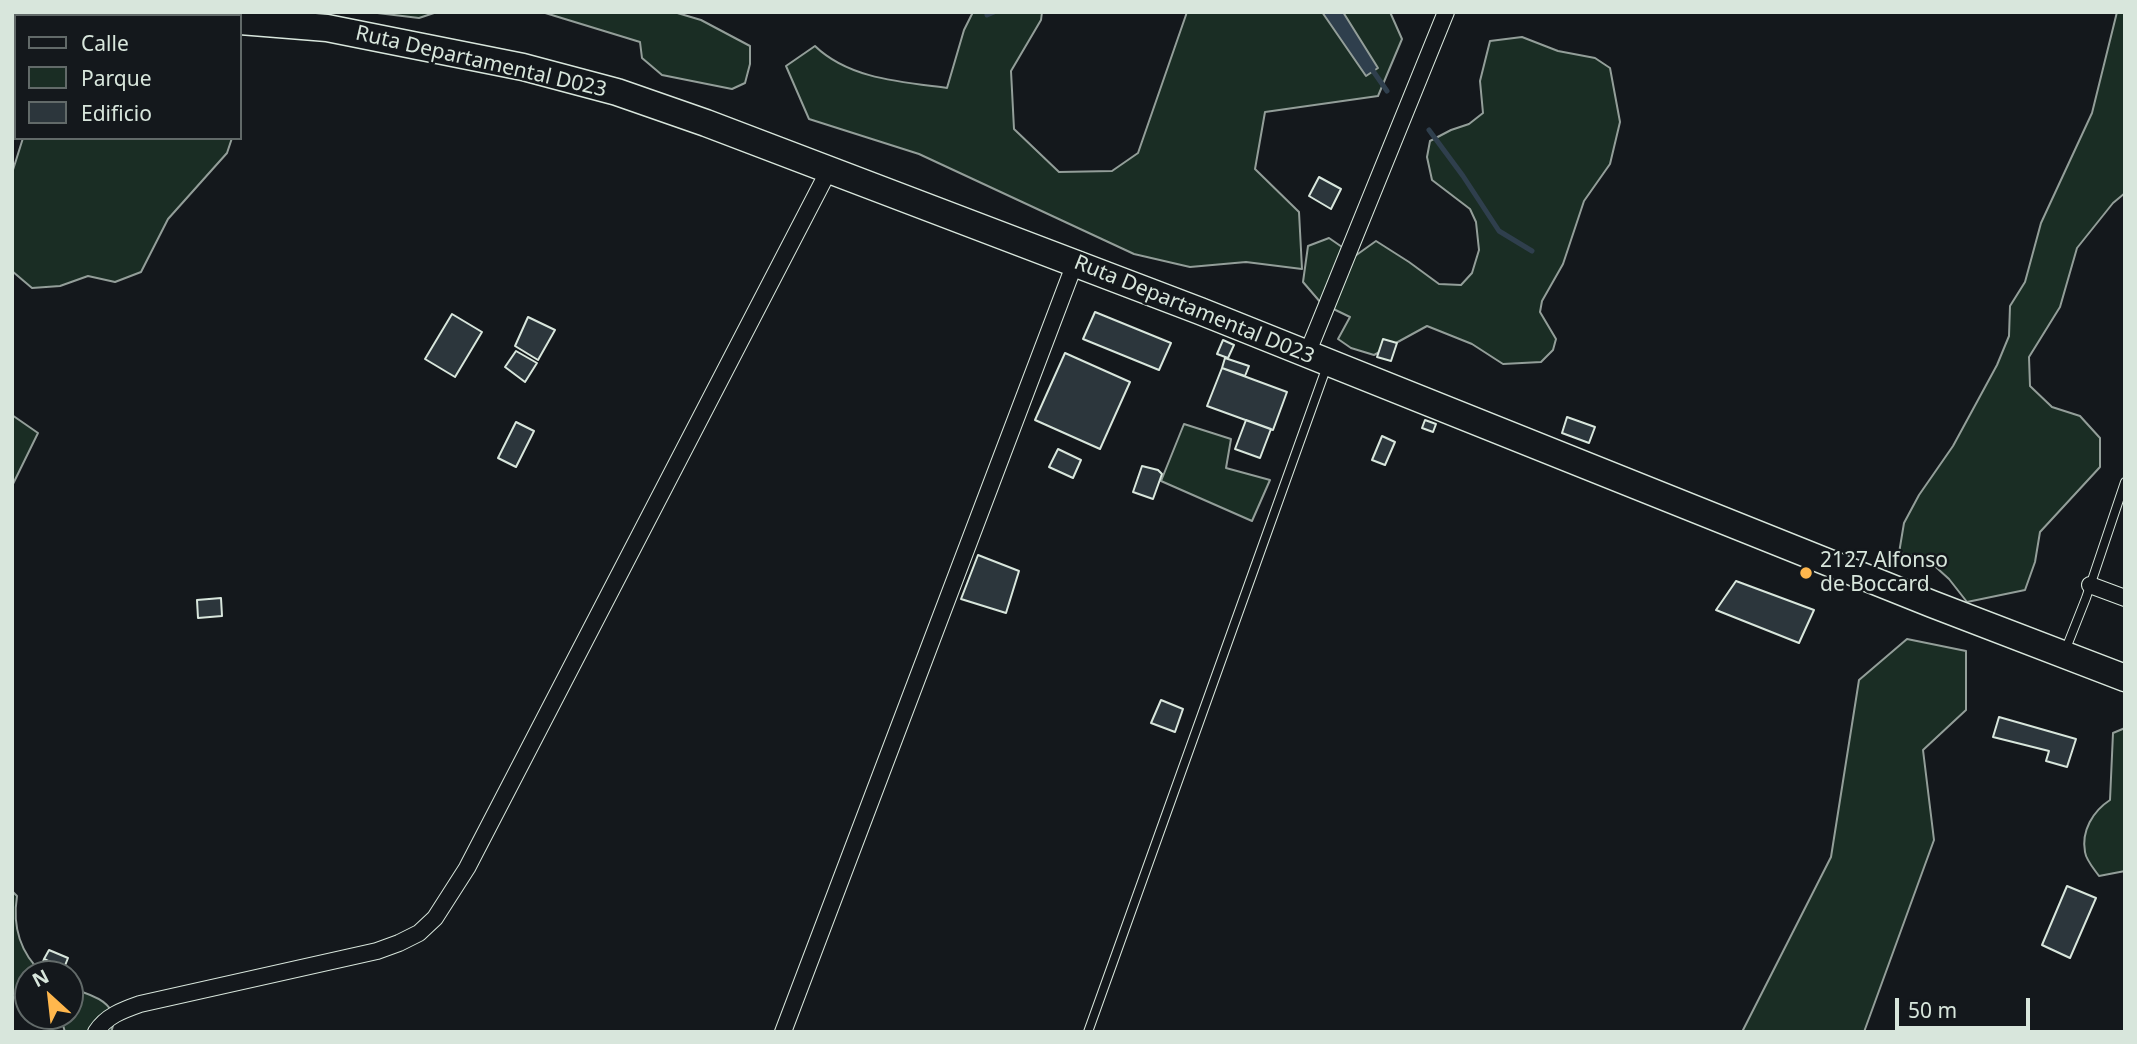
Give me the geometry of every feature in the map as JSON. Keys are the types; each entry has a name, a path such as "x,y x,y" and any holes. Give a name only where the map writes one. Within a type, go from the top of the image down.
{"main road":[{"name":"Ruta Departamental D023","path":"242,21 327,27 523,67 617,92 1075,263 1476,420 2063,656 2125,678"}],"street":[{"path":"1318,359 1447,12"},
{"path":"96,1032 105,1021 139,1004 377,951 419,933 435,918 467,868 829,170"},
{"path":"783,1032 1075,263"},
{"path":"2090,585 2125,598"}],"lane":[{"path":"1087,1032 1318,359"},
{"path":"2063,656 2125,482"}],"green space":[{"path":"369,12 437,12 419,18"},
{"path":"542,12 674,12 701,20 750,46 750,64 745,83 732,89 662,75 642,58 640,42"},
{"path":"973,12 1042,12 1041,20 1011,71 1014,129 1059,172 1112,171 1138,153 1187,12 1390,12 1402,39 1378,96 1265,112 1255,169 1299,212 1302,269 1246,262 1190,267 1134,254 919,154 809,119 786,66 815,46 844,66 860,72 894,81 947,88 964,30"},
{"path":"2117,12 2125,12 2125,193 2113,203 2077,248 2060,307 2029,357 2030,386 2052,407 2080,416 2100,438 2100,467 2040,532 2035,562 2025,590 1967,602 1949,579 1927,559 1899,553 1904,523 1919,495 1953,446 1997,365 2009,336 2010,306 2025,282 2041,223 2092,113"},
{"path":"1522,37 1558,51 1595,58 1610,68 1620,122 1610,164 1584,201 1563,264 1542,301 1540,312 1556,339 1553,350 1541,362 1503,364 1472,344 1427,326 1374,355 1351,348 1338,339 1350,317 1321,303 1303,282 1308,246 1329,238 1355,256 1376,241 1439,284 1461,285 1472,273 1479,250 1476,222 1470,209 1432,180 1427,157 1430,141 1469,124 1483,113 1480,81 1490,41"},
{"path":"22,140 231,140 227,153 168,219 141,272 115,282 88,276 60,286 32,288 12,271 12,173"},
{"path":"12,415 38,433 12,486"},
{"path":"1184,424 1231,439 1226,468 1270,480 1252,521 1161,481"},
{"path":"1907,639 1966,651 1966,710 1923,750 1934,840 1864,1032 1742,1032 1831,857 1859,680"},
{"path":"2125,728 2125,871 2099,876 2086,855 2085,837 2098,810 2110,800 2113,733"},
{"path":"12,891 17,896 17,929 23,949 31,960 14,960 14,997"},
{"path":"84,992 109,1007 114,1022 111,1032 65,1032 84,1030"}],"water":[{"path":"1322,12 1343,12 1378,68 1366,76"}],"building":[{"path":"1319,177 1341,189 1331,209 1309,196"},
{"path":"1095,312 1171,343 1159,370 1083,339"},
{"path":"452,314 482,332 455,377 425,359"},
{"path":"528,317 555,330 538,360 515,346"},
{"path":"1383,339 1397,343 1391,361 1377,357"},
{"path":"1223,340 1234,345 1228,358 1217,354"},
{"path":"516,351 537,363 525,382 505,367"},
{"path":"1065,353 1130,382 1100,449 1035,420"},
{"path":"1225,358 1249,366 1245,376 1222,368"},
{"path":"1222,368 1287,392 1273,430 1207,406"},
{"path":"1567,417 1595,427 1589,443 1562,433"},
{"path":"1246,420 1271,429 1260,458 1235,449"},
{"path":"1425,420 1436,424 1433,432 1422,428"},
{"path":"516,422 534,431 516,467 498,458"},
{"path":"1382,436 1395,442 1385,465 1372,460"},
{"path":"1058,449 1081,460 1073,478 1049,467"},
{"path":"1142,466 1158,470 1162,474 1153,499 1133,492"},
{"path":"978,555 1019,571 1006,613 961,599"},
{"path":"1736,581 1814,610 1799,643 1716,610"},
{"path":"221,598 222,616 198,618 197,600"},
{"path":"1161,700 1183,709 1175,732 1151,723"},
{"path":"1999,717 2076,739 2067,767 2046,761 2049,751 1993,737"},
{"path":"2067,886 2096,898 2070,958 2042,945"},
{"path":"49,950 68,958 67,960 44,959"}],"waterway":[{"path":"987,15 994,12"},
{"path":"1371,68 1387,91"},
{"path":"1429,130 1499,231 1532,251"}],"place":[{"name":"2127 Alfonso de Boccard","path":"1806,573"}]}
